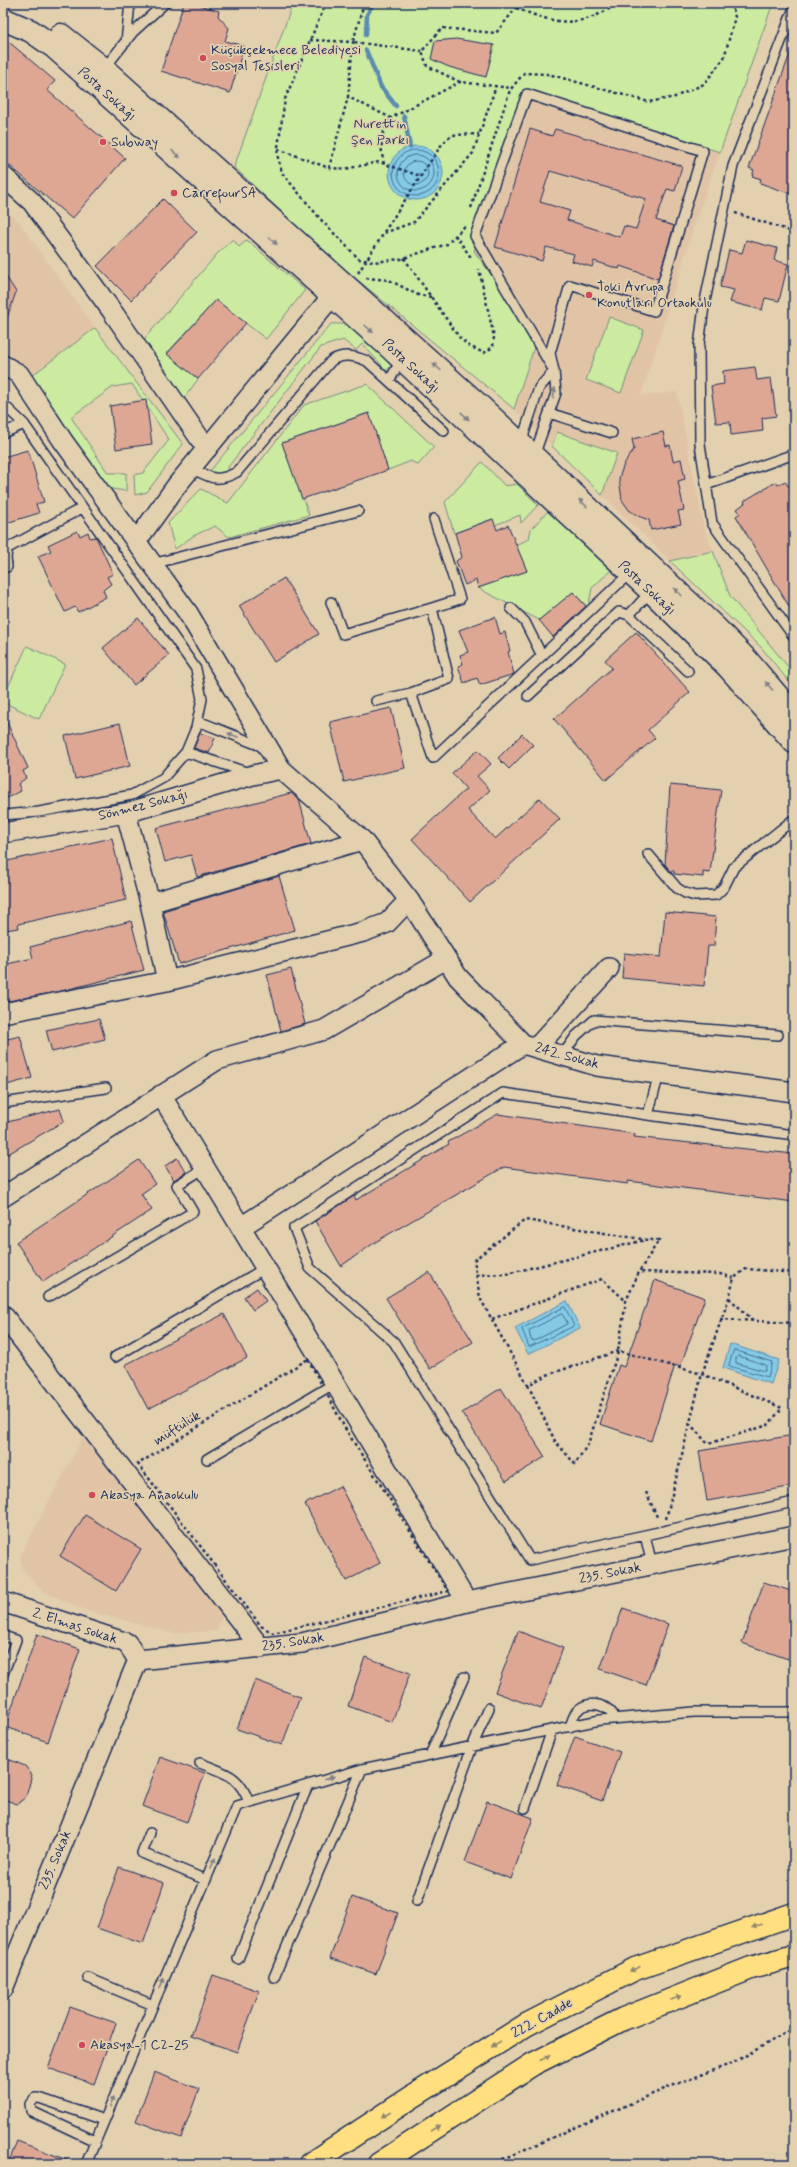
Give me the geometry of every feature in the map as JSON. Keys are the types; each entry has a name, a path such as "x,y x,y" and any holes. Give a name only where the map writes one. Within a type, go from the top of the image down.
{"main road":[{"name":"222. Cadde","path":"310,2164 526,2025 635,1969 794,1914"},
{"path":"379,2164 533,2064 623,2019 751,1968 794,1956"}],"street":[{"name":"Posta Sokağı","path":"3,5 43,24 74,44 99,75"},
{"name":"Posta Sokağı","path":"3,19 31,31 99,75 346,286 527,451 714,627 794,715"},
{"path":"3,176 32,202 112,311 207,449"},
{"name":"Posta Sokağı","path":"346,286 402,359 651,591 728,667 794,742"},
{"path":"136,542 191,468 346,286"},
{"name":"242. Sokak","path":"3,365 19,374 63,441 188,613 281,769 362,840 409,900 458,977 529,1046 596,1066 794,1092"},
{"name":"Sönmez Sokağı","path":"3,833 126,813 253,775 281,769"},
{"path":"126,813 150,903 167,981"},
{"path":"150,903 362,840"},
{"path":"3,1013 167,981 363,932 387,923 409,900"},
{"path":"3,1197 217,1060 324,1030 446,958"},
{"path":"240,1227 529,1046 609,968"},
{"path":"161,1095 265,1268 329,1386 467,1602"},
{"path":"3,1315 260,1648"},
{"name":"235. Sokak","path":"3,1989 138,1660 302,1643 467,1602 794,1536"},
{"name":"2. Elmas sokak","path":"3,1602 127,1643 138,1660"}],"lane":[{"path":"126,42 130,3"},
{"path":"99,75 133,32 165,3"},
{"path":"794,8 733,166 704,306 699,346 700,444 712,523 794,637"},
{"path":"527,451 549,413 556,393 554,371 550,353 570,285 654,311 703,151 527,94 475,236 554,371"},
{"path":"191,468 209,477 224,480 237,472 331,361 338,356 353,356 367,361 444,431"},
{"path":"389,381 402,359"},
{"path":"527,451 539,388 554,371"},
{"path":"3,404 24,424 196,669 202,699 198,721 186,752 163,778 132,795 39,812 3,815"},
{"path":"549,413 612,433"},
{"path":"3,434 24,424"},
{"path":"706,485 794,454"},
{"path":"7,567 6,557 8,548 82,508"},
{"path":"152,564 358,511"},
{"path":"331,602 343,634 460,599 434,519"},
{"path":"411,693 433,758 631,572"},
{"path":"630,615 651,591"},
{"path":"376,701 411,693 449,679 432,608"},
{"path":"511,608 525,622 542,656"},
{"path":"528,696 619,612 630,615 688,671"},
{"path":"198,721 268,749"},
{"path":"186,752 253,775"},
{"path":"648,854 678,888 685,893 695,896 716,895 724,887 734,867 794,819"},
{"path":"562,1056 576,1036 594,1020 778,1035"},
{"path":"648,1115 659,1074"},
{"path":"3,1103 106,1088"},
{"path":"794,1135 504,1094 294,1228 310,1268 394,1342 530,1560 794,1502"},
{"path":"48,1297 193,1212 177,1185 205,1168"},
{"path":"116,1357 265,1268"},
{"path":"207,1459 329,1386"},
{"path":"645,1535 652,1564"},
{"path":"3,1636 16,1640 3,1674"},
{"path":"430,1755 464,1677"},
{"path":"570,1727 577,1711 585,1705 602,1706 612,1711 615,1719"},
{"path":"418,1901 472,1747 489,1708"},
{"path":"86,2164 237,1806 362,1769 552,1730 615,1719 694,1712 794,1712"},
{"path":"524,1808 552,1730"},
{"path":"200,1763 236,1779 244,1789 249,1802"},
{"path":"274,1977 362,1769"},
{"path":"238,1959 308,1785"},
{"path":"150,1833 142,1853 206,1880"},
{"path":"88,1978 153,2005"},
{"path":"95,2141 31,2112 30,2104 35,2098 39,2098 104,2120"}],"path":[{"path":"326,3 285,99 278,149 282,173 323,222 359,259 374,262 404,258 448,244 464,226 467,220"},
{"path":"329,168 348,97 353,42 364,3"},
{"path":"422,51 442,28 496,33 520,3"},
{"path":"516,8 545,20 567,23 594,17 619,3"},
{"path":"469,212 511,88 524,73 548,74 649,102 675,97 704,84 724,58 736,17 731,3"},
{"path":"310,40 353,42 422,51"},
{"path":"422,51 427,66 460,82 511,88"},
{"path":"384,164 381,149 382,137 391,118 460,82"},
{"path":"384,233 414,222 473,153 496,86"},
{"path":"348,97 391,118"},
{"path":"362,268 405,198 435,155 452,135 479,134"},
{"path":"278,149 329,168 344,169 379,162 420,176"},
{"path":"735,213 794,232"},
{"path":"455,235 475,262"},
{"path":"404,258 432,297 448,324 469,346 484,354 494,347 494,337 479,268"},
{"path":"346,286 389,280 418,295 432,297"},
{"path":"525,1220 647,1240 660,1240 639,1272 626,1301 618,1352 588,1444 574,1464 555,1441 528,1385 480,1298 474,1260 525,1220"},
{"path":"476,1275 506,1274 647,1240"},
{"path":"663,1531 702,1374 720,1319 729,1298 734,1278 746,1269 794,1273"},
{"path":"639,1272 720,1274 734,1278"},
{"path":"492,1319 602,1279 626,1301"},
{"path":"729,1298 756,1322"},
{"path":"720,1319 794,1323"},
{"path":"528,1385 547,1375 618,1352 702,1374 782,1408 768,1425 708,1444 689,1423"},
{"name":"müftülük","path":"308,1359 329,1386 346,1430 448,1590 273,1633 261,1626 138,1464 308,1359"},
{"path":"646,1492 663,1531"},
{"path":"491,2164 669,2087 733,2063 794,2028"}],"shaded area":[{"name":"Toki Avrupa Konutları Ortaokulu","path":"525,91 720,152 699,211 641,396 677,392 704,527 713,551 670,561 514,409 537,338 474,251"},
{"path":"3,206 19,222 95,328 30,377 3,354"},
{"name":"Akasya Anaokulu","path":"84,1435 223,1611 217,1631 173,1633 87,1611 44,1592 23,1570 20,1556"}],"green space":[{"name":"Nurettin Şen Parkı","path":"293,3 773,3 720,152 525,91 474,251 537,338 514,409 325,253 234,167"},
{"path":"233,239 239,247 247,240 305,290 266,339 216,300 167,353 198,379 182,401 140,344 217,254"},
{"path":"609,317 644,330 621,393 586,380"},
{"path":"331,324 350,326 359,331 373,343 391,366 382,375 376,371 382,365 362,344 356,350 343,340 321,347 228,467 231,480 219,480 210,471"},
{"path":"95,328 183,444 147,492 135,495 134,475 143,473 169,440 132,384 113,387 71,417 108,473 126,473 126,491 106,488 56,411 30,377"},
{"path":"367,384 434,447 418,465 411,461 388,470 368,413 282,443 309,515 229,537 215,526 193,536 175,549 168,523 201,489 228,503 304,405"},
{"path":"557,432 617,453 602,495 552,446"},
{"path":"482,462 505,486 517,484 538,505 521,523 520,515 495,525 492,519 454,533 445,502"},
{"path":"551,508 612,569 592,588 588,608 573,592 539,620 478,588 527,571 516,545 529,539 531,529"},
{"path":"713,551 730,596 794,674 794,688 761,647 670,561"},
{"path":"27,646 65,664 39,719 3,702 3,698"}],"water":[{"path":"416,146 426,148 435,154 441,163 443,173 441,183 435,192 426,198 416,200 406,198 397,192 391,183 389,173 391,163 397,154 406,148"},
{"path":"567,1301 580,1328 528,1354 515,1328"},
{"path":"730,1344 779,1360 771,1384 723,1368"}],"building":[{"name":"Küçükçekmece Belediyesi Sosyal Tesisleri","path":"184,3 192,3 219,11 218,16 229,28 225,41 244,46 230,93 161,71"},
{"path":"3,37 55,81 47,90 125,158 72,219 3,160"},
{"path":"456,39 494,45 486,77 449,67 431,59 435,41"},
{"path":"792,48 794,48 794,195 760,183 761,179 752,176 754,170 749,168"},
{"path":"530,129 552,136 555,129 682,166 675,191 667,189 656,220 674,226 658,279 620,266 619,269 594,261 592,267 572,261 574,254 546,247 542,261 495,247","holes":["550,171 646,199 636,229 624,226 620,237 567,220 570,211 540,202"]},
{"path":"163,199 197,232 131,300 97,266"},
{"path":"746,240 777,248 774,260 788,264 779,301 765,298 762,310 730,302 734,290 720,287 729,250 742,253"},
{"path":"3,272 16,292 5,324 3,324"},
{"path":"216,300 246,323 198,379 167,354"},
{"path":"755,367 757,380 771,378 776,416 762,418 763,431 731,435 730,422 716,423 711,386 724,384 723,371"},
{"path":"146,400 152,444 116,449 110,406"},
{"path":"369,413 388,470 302,499 282,443"},
{"path":"663,432 666,446 670,445 673,461 681,459 685,479 678,481 684,510 678,511 681,524 651,530 649,520 638,516 629,510 622,500 619,478 624,464 634,449 632,439"},
{"path":"28,450 44,502 36,504 39,513 3,524 3,469 7,468 3,457"},
{"path":"785,481 788,486 794,483 794,615 736,516 740,513 737,509 745,503 744,501 776,482 778,485"},
{"path":"493,519 497,530 508,525 527,571 478,588 476,580 465,585 456,561 462,557 455,533"},
{"path":"77,531 80,536 88,532 90,538 96,537 113,574 107,577 111,584 103,590 106,597 78,612 75,607 65,612 38,556 51,551 48,545"},
{"path":"284,578 319,634 274,662 239,606"},
{"path":"573,592 586,606 553,637 539,620"},
{"path":"495,617 500,634 505,632 510,651 508,652 514,674 480,685 477,678 464,683 458,666 463,664 460,655 468,652 459,630"},
{"path":"138,618 169,655 134,685 103,648"},
{"path":"636,632 690,692 648,730 655,738 606,780 554,719 612,668 605,660"},
{"path":"391,708 405,768 344,782 330,722"},
{"path":"3,714 28,768 23,771 26,778 18,784 21,791 3,800"},
{"path":"120,723 130,766 75,779 65,736"},
{"path":"200,733 215,738 209,753 194,748"},
{"path":"522,734 533,745 509,769 498,758"},
{"path":"478,750 491,764 477,776 490,790 468,810 495,839 540,798 560,819 470,902 412,839 466,789 452,773"},
{"path":"670,785 721,790 710,873 703,872 703,877 674,874 674,871 670,871 665,864"},
{"path":"291,793 299,799 311,844 197,877 191,855 165,862 156,828"},
{"path":"112,838 126,900 18,924 19,928 5,930 3,924 3,862"},
{"path":"279,876 295,930 179,964 163,911"},
{"path":"665,912 716,917 714,946 708,946 704,986 622,978 624,953 661,957"},
{"path":"131,921 144,970 61,991 3,1002 3,965 33,958 30,947"},
{"path":"291,969 305,1024 281,1031 267,975"},
{"path":"99,1019 105,1039 52,1052 46,1030"},
{"path":"20,1036 32,1078 3,1086 3,1040"},
{"path":"60,1109 64,1121 3,1157 3,1123"},
{"path":"498,1114 635,1134 634,1137 794,1154 794,1202 628,1181 628,1184 504,1167 377,1241 341,1266 315,1221 354,1196 356,1200 449,1144 448,1142"},
{"path":"177,1158 186,1172 174,1180 165,1166"},
{"path":"139,1160 155,1184 141,1194 152,1210 43,1282 16,1242"},
{"path":"429,1272 473,1342 430,1369 386,1298"},
{"path":"655,1280 705,1298 680,1367 675,1365 651,1441 600,1424 619,1365 624,1367"},
{"path":"257,1288 266,1301 253,1310 244,1297"},
{"path":"224,1314 247,1358 148,1409 125,1365"},
{"path":"501,1388 545,1457 506,1481 462,1413"},
{"path":"794,1435 794,1486 707,1501 699,1451"},
{"path":"340,1486 380,1563 346,1581 305,1504"},
{"path":"85,1515 141,1549 116,1591 60,1556"},
{"path":"764,1582 794,1592 794,1642 788,1659 742,1643"},
{"path":"623,1608 668,1624 646,1685 600,1669"},
{"path":"518,1631 563,1648 541,1709 495,1692"},
{"path":"37,1634 80,1649 48,1742 5,1727"},
{"path":"365,1657 410,1673 392,1722 348,1706"},
{"path":"255,1680 300,1697 282,1745 237,1729"},
{"path":"575,1736 620,1752 602,1801 557,1785"},
{"path":"3,1757 25,1766 32,1775 26,1797 17,1804 3,1799"},
{"path":"160,1757 205,1773 187,1822 142,1806"},
{"path":"487,1801 533,1818 511,1879 465,1862"},
{"path":"119,1867 164,1883 143,1944 97,1928"},
{"path":"352,1897 398,1913 376,1974 330,1958"},
{"path":"213,1975 259,1991 237,2052 191,2036"},
{"name":"Akasya-1 C2-25","path":"70,2007 116,2023 94,2084 48,2068"},
{"path":"154,2072 199,2089 181,2138 136,2121"},
{"path":"17,2141 75,2163 75,2164 8,2164"}],"waterway":[{"path":"366,35 367,15 373,3"},
{"path":"366,50 381,87 396,106"},
{"path":"404,116 410,147"}],"place":[{"name":"Küçükçekmece Belediyesi Sosyal Tesisleri","path":"203,58"},
{"name":"Subway","path":"103,142"},
{"name":"CarrefourSA","path":"174,193"},
{"name":"Toki Avrupa Konutları Ortaokulu","path":"589,295"},
{"name":"Akasya Anaokulu","path":"92,1495"},
{"name":"Akasya-1 C2-25","path":"82,2045"}]}
